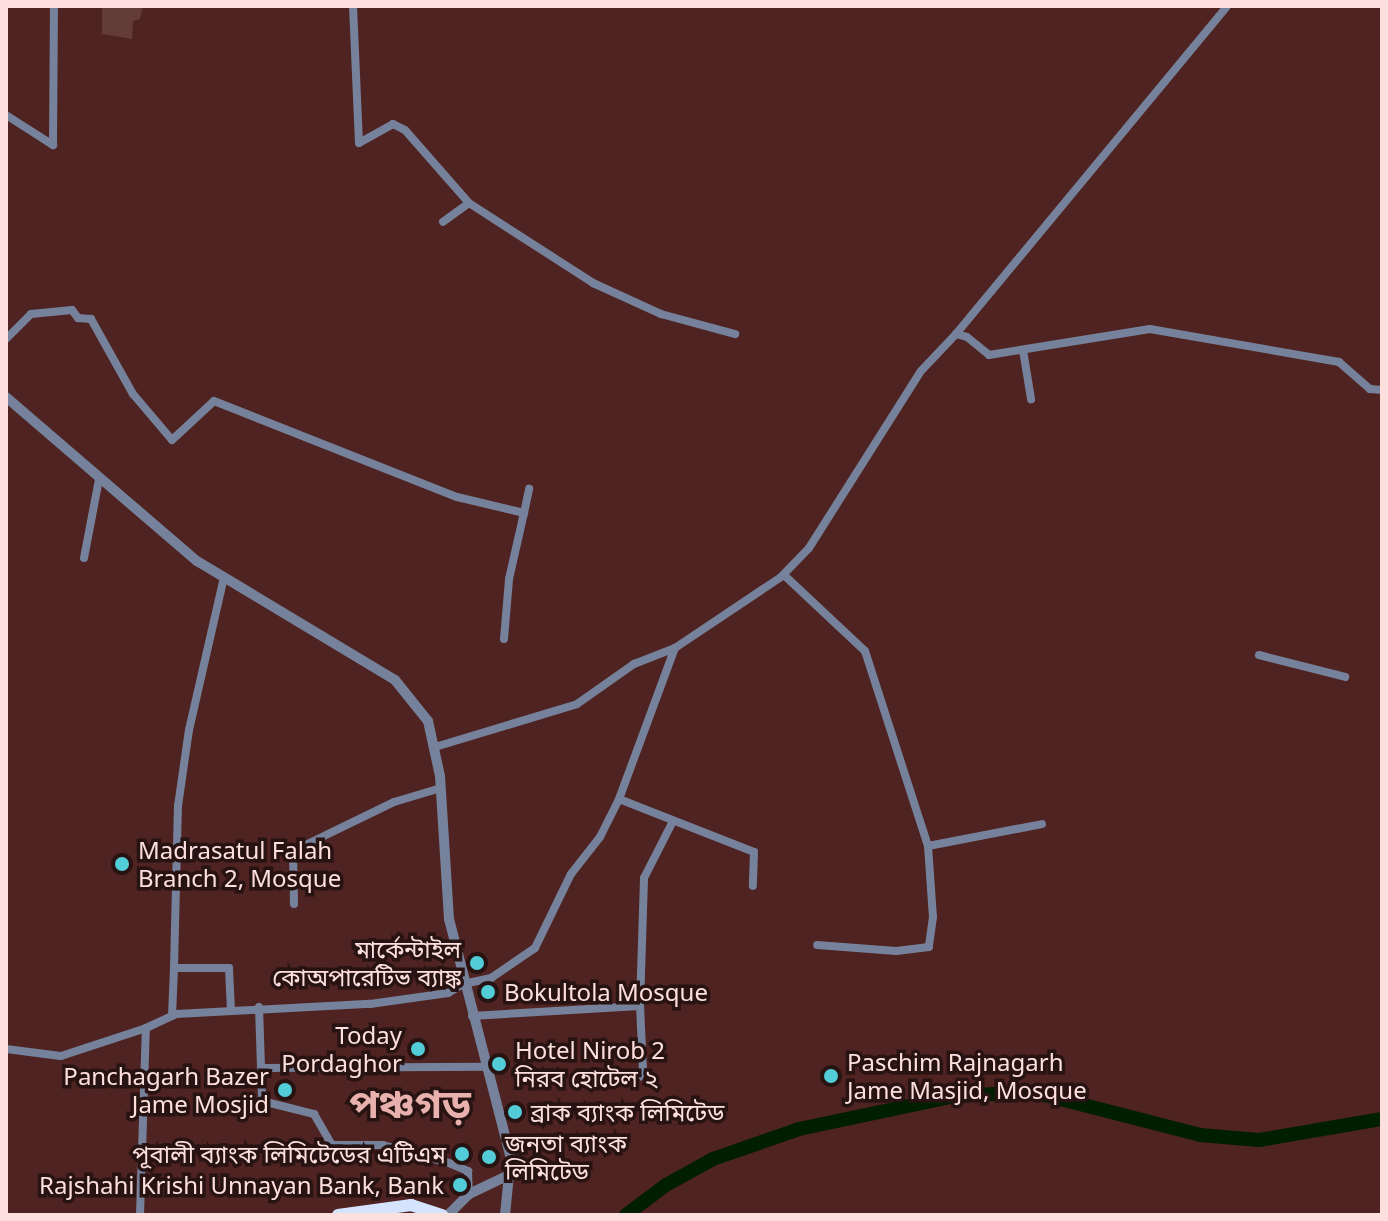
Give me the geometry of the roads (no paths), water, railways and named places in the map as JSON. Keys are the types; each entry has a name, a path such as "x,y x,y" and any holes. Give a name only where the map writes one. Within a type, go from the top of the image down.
{"highway":[{"path":"338,1215 411,1205 445,1215"}],"street":[{"path":"6,115 53,145 54,6"},
{"path":"353,6 351,60 359,143 393,124 405,130 469,203 593,283 661,314 735,334"},
{"path":"435,747 577,704 634,664 675,648 784,575 840,503 921,371 956,334 1227,6"},
{"path":"443,222 469,203"},
{"path":"6,339 31,314 72,310 78,318 91,319 133,394 167,438 172,440 214,401 439,492 524,513"},
{"path":"956,334 967,337 989,355 1150,329 1339,362 1370,389 1382,390"},
{"path":"1023,350 1031,399"},
{"path":"6,397 197,561 395,680 428,721 441,788 449,919 463,984 511,1158 505,1215"},
{"path":"84,558 99,479"},
{"path":"504,639 509,579 529,489"},
{"path":"784,575 865,651 928,846 933,917 929,947 896,951 817,945"},
{"path":"172,1016 178,806 189,730 224,577"},
{"path":"6,1049 61,1056 146,1028 172,1016 259,1007 370,1004 448,993 463,984 491,978 535,948 571,874 600,837 619,799 675,648"},
{"path":"1259,655 1345,677"},
{"path":"294,904 293,851 394,802 441,788"},
{"path":"619,799 754,852 753,886"},
{"path":"610,1077 639,1077 643,1071 640,1006 644,878 673,821"},
{"path":"928,846 1042,824"},
{"path":"174,968 229,968 231,1010"},
{"path":"472,1016 640,1006"},
{"path":"259,1007 262,1101 314,1114 332,1145 383,1145 468,1171 469,1194"},
{"path":"140,1215 146,1028"},
{"path":"261,1068 487,1067"},
{"path":"445,1215 469,1194 509,1175"}],"waterway":[{"path":"626,1215 666,1185 713,1159 799,1129 956,1096 1033,1092 1200,1135 1259,1140 1382,1119"}],"place":[{"name":"Madrasatul Falah Branch 2, Mosque","path":"122,864"},
{"name":"মার্কেন্টাইল কোঅপারেটিভ ব্যাঙ্ক","path":"477,963"},
{"name":"Bokultola Mosque","path":"488,992"},
{"name":"Today Pordaghor","path":"418,1049"},
{"name":"Hotel Nirob 2 নিরব হোটেল ২","path":"499,1064"},
{"name":"Paschim Rajnagarh Jame Masjid, Mosque","path":"831,1076"},
{"name":"Panchagarh Bazer Jame Mosjid","path":"285,1090"},
{"name":"ব্রাক ব্যাংক লিমিটেড","path":"515,1112"},
{"name":"পূবালী ব্যাংক লিমিটেডের এটিএম","path":"462,1154"},
{"name":"জনতা ব্যাংক লিমিটেড","path":"489,1157"},
{"name":"Rajshahi Krishi Unnayan Bank, Bank","path":"460,1185"}],"district":[{"name":"পঞ্চগড়","path":"410,1103"}]}
